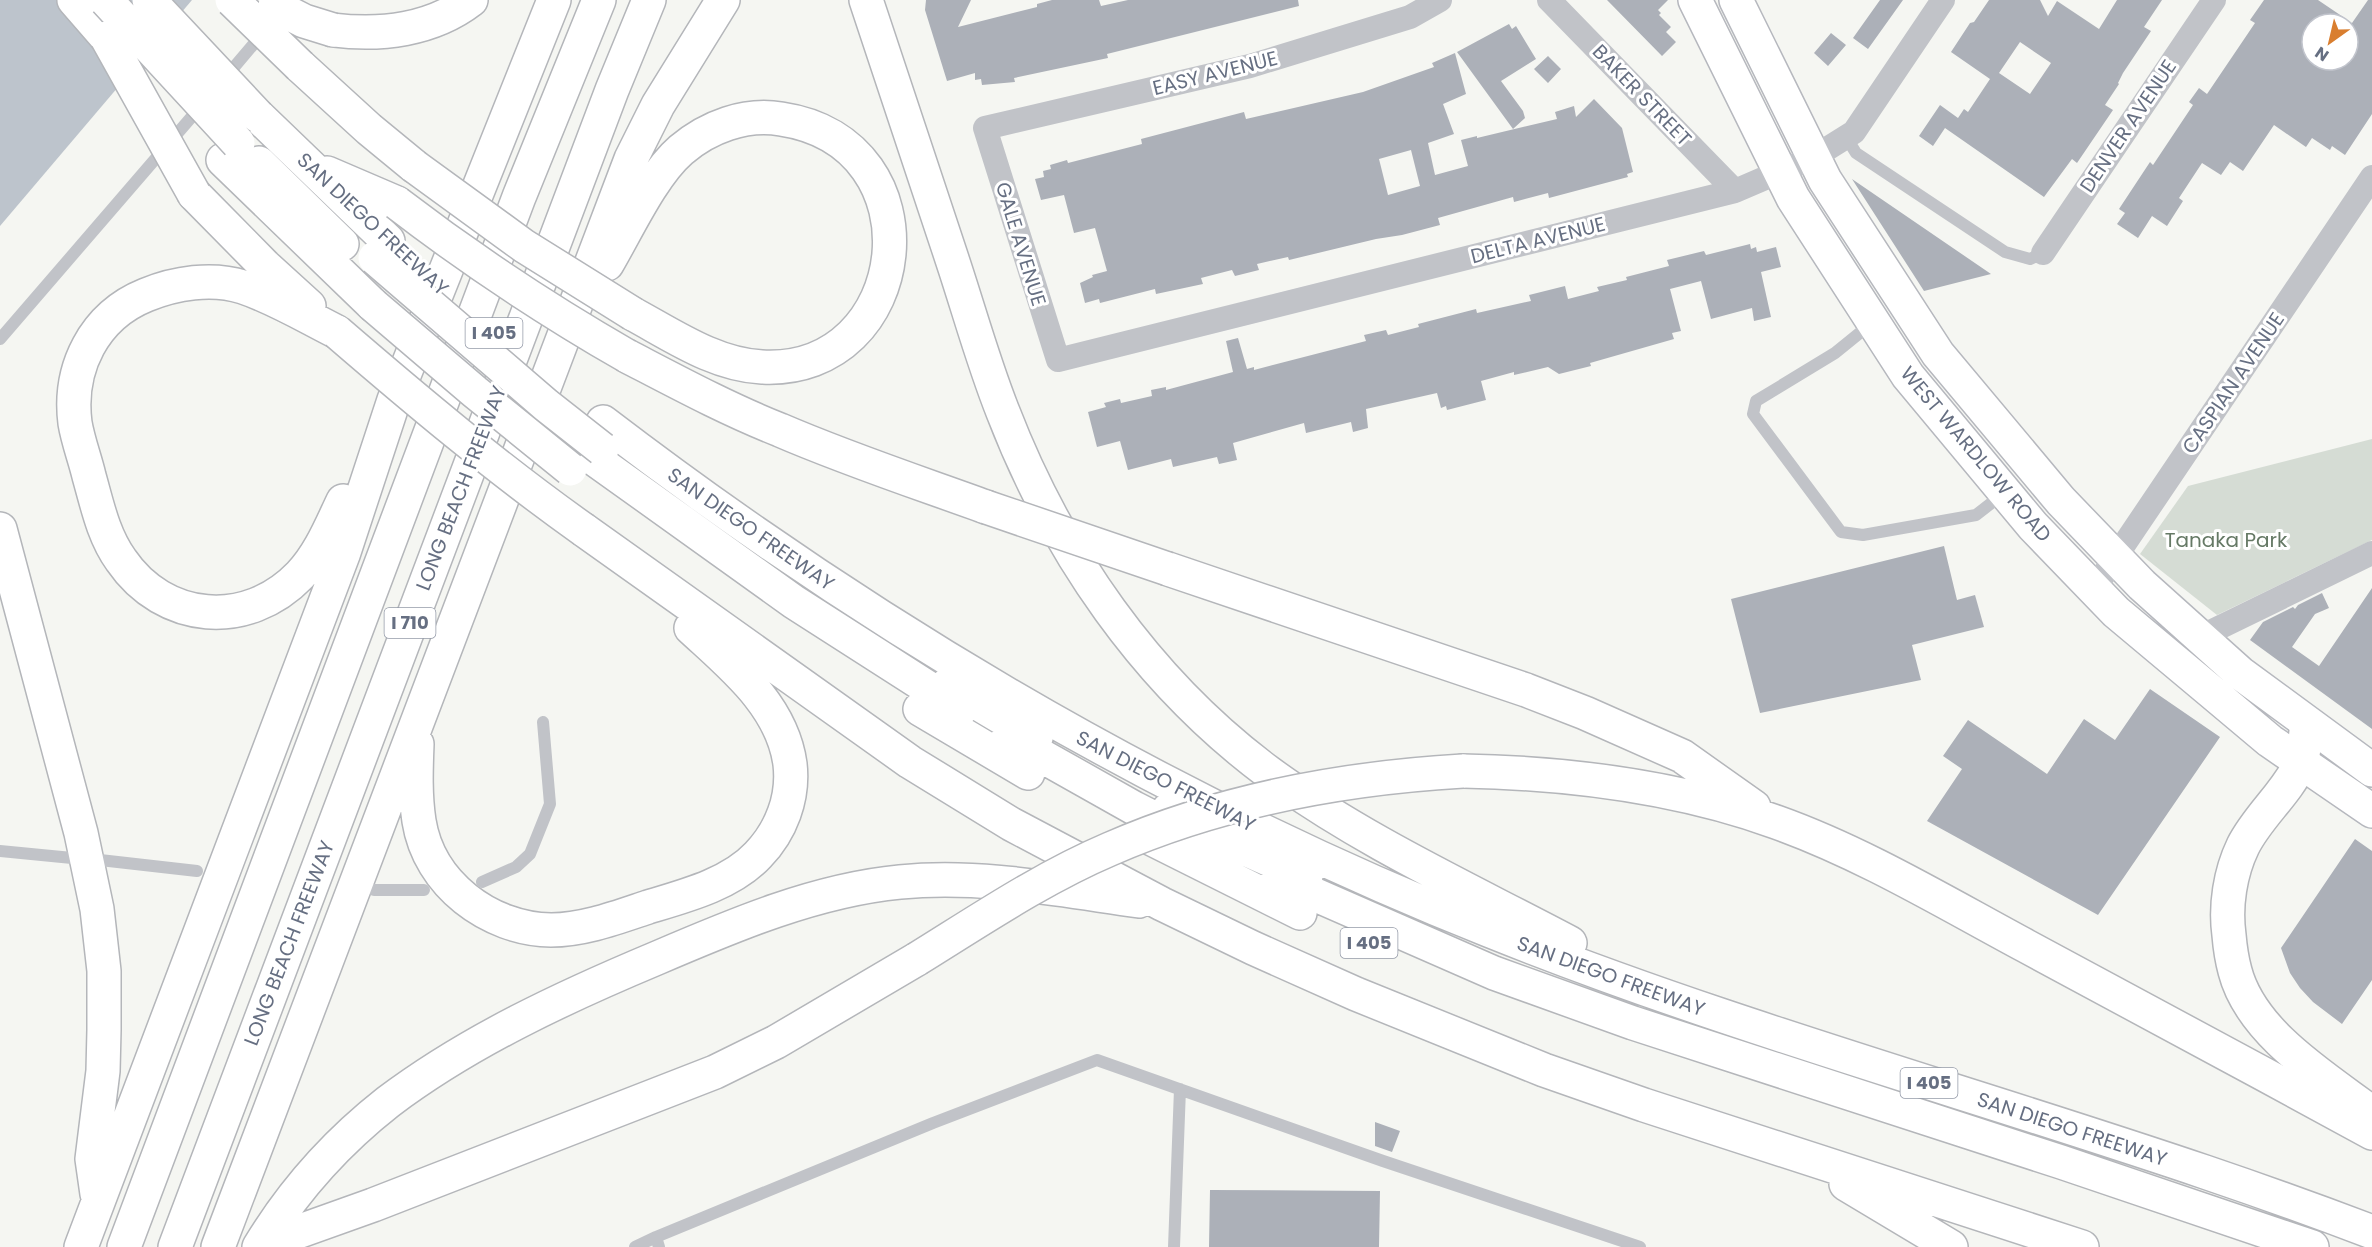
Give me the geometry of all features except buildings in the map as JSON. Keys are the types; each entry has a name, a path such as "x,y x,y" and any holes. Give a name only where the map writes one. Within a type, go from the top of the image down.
{"main road":[{"name":"SAN DIEGO FREEWAY","path":"74,0 107,38 241,138 380,272 470,312 588,447 660,536 880,685 1098,812 1312,918 1425,968 1585,1029 2249,1247"},
{"path":"106,0 241,138 380,272"},
{"path":"123,0 241,138"},
{"name":"SAN DIEGO FREEWAY","path":"149,0 241,138 310,166 380,272 475,392 712,504 823,581 990,685 1124,761 1255,827 1393,891 1539,950 1680,1003 2179,1163 2372,1232"},
{"path":"232,0 369,129 414,166 524,246 633,314 691,345 740,364 762,367 804,362 825,353 845,339 864,320 877,300 887,269 891,236 889,218 876,185 864,164 833,138 795,121 755,118 714,128 680,151 652,187 560,343"},
{"path":"251,0 275,6 304,21 333,30 359,33 414,27 442,18 471,0"},
{"path":"81,1247 343,555 394,400 554,0"},
{"name":"I 710","path":"124,1247 507,230 598,0"},
{"name":"LONG BEACH FREEWAY","path":"174,1247 612,90 649,0"},
{"path":"218,1247 631,159 658,105 723,0"},
{"path":"866,0 1002,410 1042,500 1089,581 1137,645 1162,674 1224,735 1267,771 1324,809 1377,840 1680,1003"},
{"name":"WEST WARDLOW ROAD","path":"1695,0 1793,198 1908,376 2005,493 2033,526 2116,612 2270,741 2372,812"},
{"name":"WEST WARDLOW ROAD","path":"1736,0 1830,187 1938,354 2061,501 2142,585 2240,673 2372,770"},
{"path":"107,38 194,194 265,266 337,332 460,436 527,489 910,762 1011,824 1162,904 1335,985 1517,1060 1644,1105 2082,1247"},
{"path":"310,166 397,203 513,286 627,356 710,399 777,430 986,507 1526,690 1585,713 1682,756 1775,822"},
{"path":"337,332 243,287 198,282 163,289 130,301 98,330 85,349 77,375 74,399 75,425 102,524 120,559 137,581 177,606 201,611 229,613 257,606 278,595 301,574 318,551 394,400"},
{"path":"588,447 784,595 912,679 979,721 1226,855 1494,973 1633,1023 2061,1162 2312,1247"},
{"path":"588,447 807,595 990,712 1073,759 1232,843 1489,955 1565,984 1853,1082 2148,1177 2350,1247"},
{"path":"0,529 78,822 97,909 104,970 103,1071 92,1159 98,1203"},
{"path":"419,718 416,786 419,822 427,848 439,872 468,902 506,922 552,930 577,927 622,916 676,899 718,882 757,856 782,821 790,790 787,748 772,714 754,689 728,662 584,530"},
{"path":"2307,724 2301,763 2256,825 2242,848 2236,866 2226,915 2235,973 2249,1002 2264,1025 2278,1039 2372,1113"},
{"path":"261,1247 715,1072 786,1037 1053,877 1111,848 1225,808 1274,795 1326,785 1408,774 1463,771 1578,777 1708,802 1775,822 1875,865 2372,1133"},
{"path":"261,1247 278,1217 300,1187 334,1150 388,1103 430,1074 512,1025 608,978 711,934 846,891 899,882 987,880 1162,904"},
{"path":"1795,1154 1951,1247"}],"street":[{"name":"EASY AVENUE","path":"985,128 1250,66 1410,17 1440,0"},
{"name":"BAKER STREET","path":"1550,0 1735,191"},
{"name":"DELTA AVENUE","path":"1058,360 1735,191 1781,173 1814,157 1854,132 1943,0"},
{"name":"DENVER AVENUE","path":"2043,253 2214,0"},
{"name":"GALE AVENUE","path":"985,128 1058,360"},
{"name":"CASPIAN AVENUE","path":"2094,589 2372,177"},
{"path":"2200,636 2372,553"}],"lane":[{"path":"0,339 290,0"},
{"path":"1846,137 1856,153 2005,252 2030,259 2043,253"},
{"path":"1873,322 1835,352 1756,401 1753,414 1840,532 1863,535 1976,515 2005,493"},
{"path":"482,882 516,867 530,854 549,804 543,722"},
{"path":"0,851 72,858"},
{"path":"100,860 197,872"},
{"path":"374,890 424,890"},
{"path":"635,1247 657,1242 933,1123 1097,1060 1383,1161 1640,1247"},
{"path":"1174,1247 1180,1089"}],"green space":[{"name":"Tanaka Park","path":"2372,439 2372,540 2217,615 2140,554 2188,486"}],"shaded area":[{"path":"0,0 192,0 0,226"}]}
